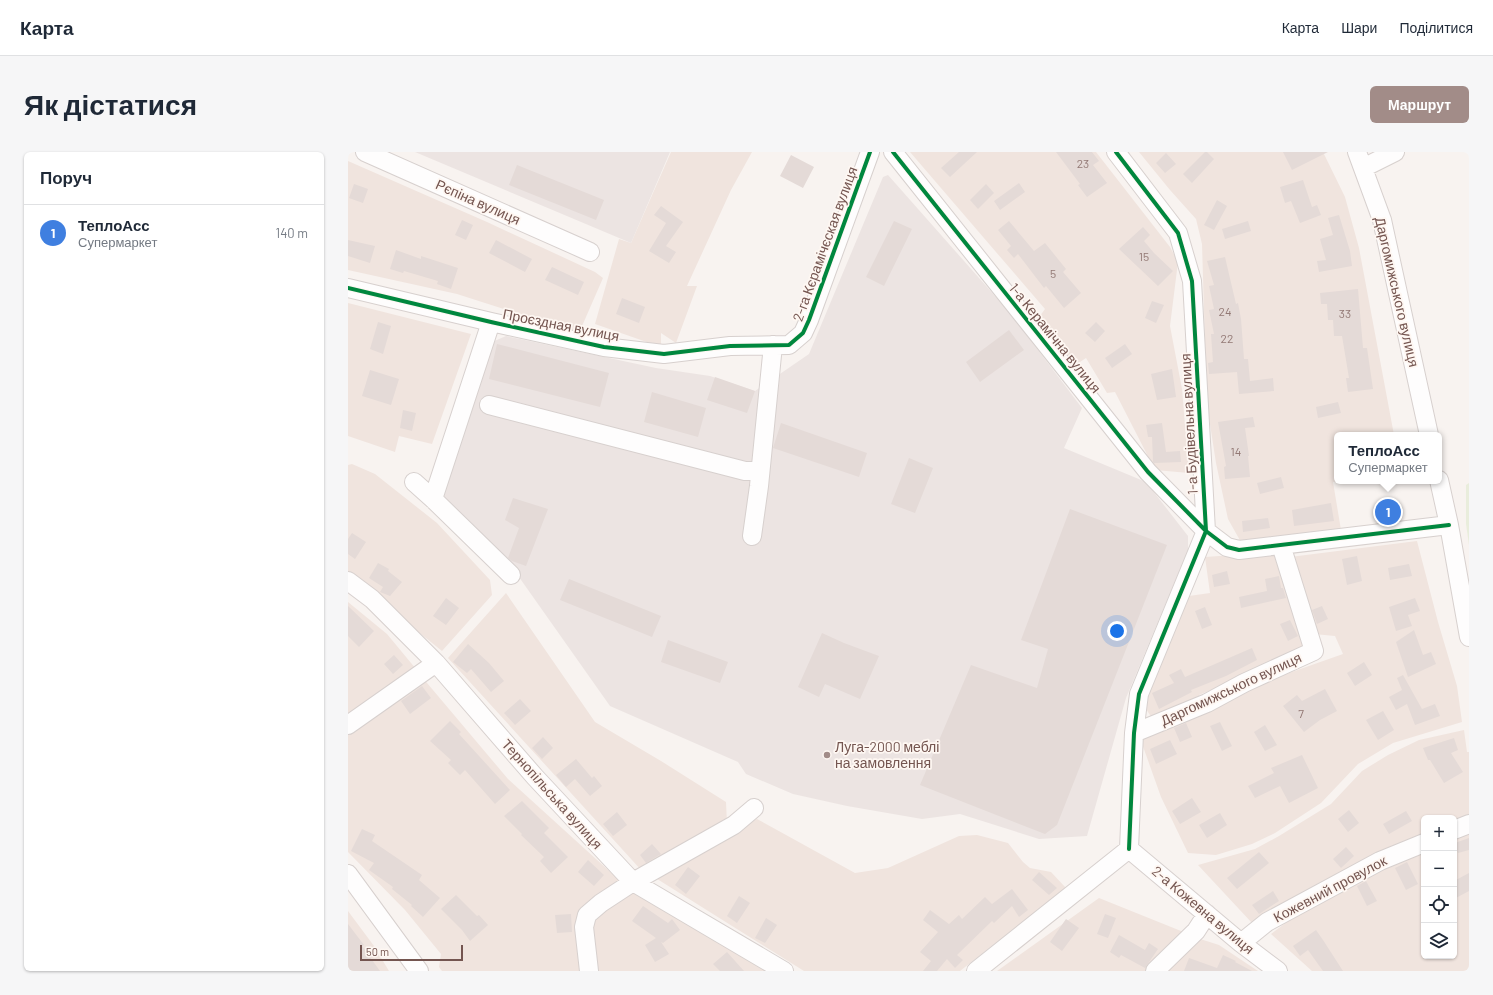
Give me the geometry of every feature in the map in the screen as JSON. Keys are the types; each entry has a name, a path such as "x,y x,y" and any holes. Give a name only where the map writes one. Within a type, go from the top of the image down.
{"street":[{"name":"Рєпіна вулиця","path":"365,152 590,252"},
{"name":"2-га Кєрамічєская вулиця","path":"773,345 789,345 803,333 870,152"},
{"name":"1-а Керамічна вулиця","path":"893,152 1148,472 1206,532 1227,547 1239,550 1449,525"},
{"name":"1-а Будівельна вулиця","path":"1116,152 1178,233 1192,281 1206,532 1140,694 1134,733 1129,849"},
{"path":"1360,160 1395,152"},
{"name":"Даргомижського вулиця","path":"1360,160 1382,220 1428,432"},
{"name":"Проєздная вулиця","path":"348,288 604,347 664,354 730,346 773,345"},
{"path":"433,499 491,322"},
{"path":"752,536 773,345"},
{"path":"488,405 745,471 760,471"},
{"path":"414,482 511,575"},
{"path":"1440,484 1449,525 1469,637"},
{"name":"Даргомижського вулиця","path":"1134,733 1207,703 1251,680 1314,651 1281,545"},
{"name":"Тернопільська вулиця","path":"348,581 372,599 436,663 535,777 633,882 784,971"},
{"path":"348,725 436,663"},
{"path":"589,971 584,927 587,915 601,903 633,882 734,825 754,808"},
{"path":"1457,829 1469,824"},
{"name":"Кожевний провулок","path":"1241,943 1274,918 1380,861 1421,844"},
{"path":"976,971 1129,849"},
{"name":"2-а Кожевна вулиця","path":"1129,849 1241,943 1278,971"},
{"path":"348,874 419,971"},
{"path":"1155,971 1196,931 1207,914"}],"shaded area":[{"path":"415,152 670,152 631,243"},
{"path":"671,152 752,152 731,190 687,286 697,286 676,343 661,333 661,347 595,324 619,239 631,243"},
{"path":"910,152 1096,152 1170,247 1178,262 1170,326 1182,389 1189,473 1155,470 1115,392 1107,393 1086,358 1074,366 1037,320 1045,309"},
{"path":"1139,152 1323,152 1345,197 1359,248 1393,432 1334,432 1333,482 1341,530 1242,544 1228,519 1216,463 1208,411 1202,244 1196,219"},
{"path":"348,161 487,222 595,272 603,278 579,333 457,294 348,270"},
{"path":"888,175 1010,313 1082,408 1064,448 1146,482 1188,536 1188,550 1126,698 1087,836 1039,839 960,814 922,819 847,806 793,794 746,774 738,762 610,706 507,560 443,495 490,343 506,336 656,368 710,376 755,391 809,354 883,177"},
{"path":"348,303 471,334 432,444 399,436 395,452 348,436"},
{"path":"352,464 375,474 437,523 490,580 492,595 442,651 348,575 348,465"},
{"path":"1417,541 1438,622 1457,686 1462,722 1393,743 1358,764 1321,803 1275,833 1252,844 1216,855 1188,853 1161,797 1140,738 1289,673 1343,654 1335,636 1314,634 1290,557"},
{"path":"1276,552 1305,639 1302,648 1246,675 1199,695 1200,700 1152,718 1144,706 1150,682 1189,596 1210,593 1205,557"},
{"path":"506,593 595,722 726,802 727,824 642,871 448,658"},
{"path":"348,602 387,634 416,669 348,715"},
{"path":"422,677 508,779 618,879 632,890 768,971 442,971 439,967 441,954 405,910 348,852 348,732"},
{"path":"1464,730 1467,752 1469,752 1469,816 1457,822 1457,815 1421,815 1421,837 1339,874 1252,923 1198,865 1255,849 1279,836 1331,804 1362,771 1388,755 1419,740"},
{"path":"757,819 855,873 888,868 959,836 977,835 1008,843 1023,862 1030,868 1051,872 1066,888 960,971 804,971 654,877 680,860"},
{"path":"1469,831 1469,971 1312,971 1271,934 1296,915 1372,873 1421,851 1421,959 1457,959 1457,837"},
{"path":"1099,898 1186,933 1147,971 997,971"},
{"path":"348,911 374,946 389,971 348,971"},
{"path":"1194,937 1219,945 1258,971 1160,971"}],"green space":[{"path":"1469,483 1469,545 1466,524 1466,485"}],"building":[{"path":"959,152 977,152 950,177 941,168"},
{"path":"1056,152 1092,152 1099,161 1093,165 1107,183 1087,197 1078,185 1080,184"},
{"path":"1205,152 1207,152 1214,159 1192,183 1183,174"},
{"path":"1283,152 1328,152 1292,170"},
{"path":"1166,153 1176,164 1165,173 1156,163"},
{"path":"791,155 814,167 803,188 780,176"},
{"path":"517,165 604,200 596,220 509,185"},
{"path":"1303,180 1312,207 1317,205 1321,215 1300,223 1291,201 1285,203 1280,187"},
{"path":"1019,183 1025,192 1000,210 994,201"},
{"path":"354,184 368,189 363,203 349,198"},
{"path":"986,184 994,193 978,209 970,200"},
{"path":"1217,200 1227,206 1214,230 1204,225"},
{"path":"661,206 683,222 666,246 676,252 669,263 649,251 666,223 654,215"},
{"path":"1339,215 1350,251 1352,266 1319,272 1317,261 1326,260 1320,239 1333,235 1328,218"},
{"path":"462,220 473,225 466,240 455,235"},
{"path":"894,221 912,229 884,286 866,277"},
{"path":"1009,221 1034,251 1045,243 1066,269 1063,272 1081,293 1064,308 1046,286 1044,288 1018,254 1014,258 1007,250 1011,246 998,230"},
{"path":"1248,221 1251,231 1225,239 1222,229"},
{"path":"1143,227 1150,235 1144,241 1173,271 1158,286 1119,249"},
{"path":"348,240 375,246 370,263 348,256"},
{"path":"496,240 532,259 525,272 489,253"},
{"path":"396,250 421,259 421,256 458,268 451,289 437,284 438,281 404,271 403,273 390,269"},
{"path":"1225,257 1236,304 1238,303 1241,319 1244,359 1248,359 1250,381 1273,378 1274,391 1239,394 1237,372 1209,374 1208,363 1213,362 1211,334 1214,334 1209,310 1214,309 1209,286 1214,285 1207,261"},
{"path":"552,267 584,282 578,295 545,280"},
{"path":"1358,289 1363,348 1367,348 1373,389 1348,392 1346,378 1349,378 1342,336 1334,336 1333,320 1328,320 1327,304 1321,304 1320,293"},
{"path":"622,298 645,307 639,323 616,314"},
{"path":"1152,301 1164,305 1156,323 1145,318"},
{"path":"378,322 391,326 383,354 370,349"},
{"path":"1096,322 1105,331 1095,342 1085,333"},
{"path":"1009,330 1024,350 980,382 966,362"},
{"path":"497,344 609,373 600,407 489,379"},
{"path":"1125,344 1132,354 1112,368 1105,358"},
{"path":"1172,369 1176,397 1157,400 1151,374"},
{"path":"370,370 399,379 391,405 362,396"},
{"path":"715,377 755,391 747,413 707,400"},
{"path":"652,392 706,408 698,437 644,422"},
{"path":"1338,402 1341,413 1318,418 1316,407"},
{"path":"403,410 416,413 412,431 400,428"},
{"path":"1253,417 1255,427 1245,428 1250,477 1225,479 1224,467 1226,466 1218,422"},
{"path":"781,423 867,453 859,477 773,448"},
{"path":"1162,423 1166,452 1180,451 1181,462 1153,462 1152,437 1148,437 1146,425"},
{"path":"909,458 933,468 915,513 891,504"},
{"path":"1281,477 1284,488 1260,494 1257,483"},
{"path":"513,498 548,509 526,566 508,558 519,528 505,520"},
{"path":"1331,503 1334,521 1294,526 1292,510"},
{"path":"1070,509 1167,545 1057,825 1045,834 920,785 971,665 1037,688 1048,649 1021,640"},
{"path":"1268,518 1270,528 1243,532 1242,521"},
{"path":"352,533 366,542 355,559 348,554 348,539"},
{"path":"1357,556 1362,581 1347,585 1342,559"},
{"path":"378,563 389,569 388,571 402,582 390,596 380,592 383,587 369,578"},
{"path":"1409,564 1412,576 1390,580 1388,568"},
{"path":"1227,571 1230,584 1214,587 1212,575"},
{"path":"1279,576 1281,588 1283,588 1286,598 1241,608 1239,597 1267,591 1265,579"},
{"path":"569,579 661,616 652,637 560,600"},
{"path":"446,598 459,608 446,625 433,616"},
{"path":"1415,598 1420,611 1408,615 1412,626 1396,631 1389,607"},
{"path":"348,606 374,631 359,647 348,636"},
{"path":"1322,606 1328,619 1317,624 1312,610"},
{"path":"1205,607 1212,625 1202,629 1195,611"},
{"path":"1290,620 1298,636 1288,641 1280,624"},
{"path":"1414,630 1423,655 1431,652 1436,664 1408,677 1396,642"},
{"path":"822,633 879,656 860,699 825,684 819,697 798,687"},
{"path":"668,640 728,662 720,683 661,662"},
{"path":"468,644 489,663 504,681 491,692 471,669 467,673 453,662"},
{"path":"1252,648 1257,660 1226,676 1191,690 1192,692 1159,709 1152,693 1174,683 1169,675 1181,669 1185,677"},
{"path":"394,655 403,665 393,674 384,664"},
{"path":"1364,662 1372,675 1355,686 1347,673"},
{"path":"1403,675 1422,709 1435,704 1440,716 1415,725 1407,704 1396,710 1389,697 1402,690 1397,678"},
{"path":"422,686 431,698 410,714 401,701"},
{"path":"1325,689 1337,711 1320,720 1304,732 1283,706 1297,695 1302,701"},
{"path":"520,699 531,711 515,725 504,713"},
{"path":"1383,711 1394,730 1378,740 1366,720"},
{"path":"450,721 461,732 459,734 510,790 495,804 465,770 460,775 448,763 451,760 430,741"},
{"path":"1220,722 1232,746 1222,751 1210,726"},
{"path":"1186,723 1192,737 1180,742 1174,728"},
{"path":"1265,725 1277,745 1265,751 1254,732"},
{"path":"543,737 553,748 542,759 532,748"},
{"path":"1454,738 1458,750 1451,753 1463,772 1444,783 1430,760 1428,760 1423,748"},
{"path":"1170,740 1177,754 1156,764 1150,749"},
{"path":"1302,755 1318,788 1289,803 1280,786 1255,798 1248,786 1274,773 1271,768"},
{"path":"576,759 592,778 594,776 602,786 590,796 575,779 566,787 556,775"},
{"path":"1192,798 1201,812 1180,824 1172,811"},
{"path":"522,801 549,828 544,833 568,857 551,873 540,861 544,857 504,816"},
{"path":"1349,810 1359,823 1348,832 1338,819"},
{"path":"1406,811 1412,821 1389,834 1383,824"},
{"path":"617,812 627,825 613,836 603,824"},
{"path":"1220,813 1227,825 1207,838 1199,825"},
{"path":"362,829 375,835 372,841 422,875 419,880 440,898 423,917 411,906 412,905 392,889 393,887 369,870 374,863 351,851"},
{"path":"1469,838 1469,850 1458,853 1457,842"},
{"path":"652,844 661,854 646,863 640,855"},
{"path":"1346,847 1354,856 1341,868 1333,859"},
{"path":"1259,852 1269,863 1237,889 1227,878"},
{"path":"588,860 604,875 594,886 578,872"},
{"path":"1407,862 1418,884 1406,890 1395,868"},
{"path":"688,867 700,876 686,894 675,885"},
{"path":"1039,872 1057,888 1049,895 1032,880"},
{"path":"1469,873 1469,891 1457,897 1457,887 1457,879"},
{"path":"1366,881 1377,901 1367,906 1357,886"},
{"path":"1012,889 1028,910 1019,917 1012,906 994,923 992,921 957,955 963,960 955,968 947,959 937,971 923,971 931,961 920,952 938,932 923,920 930,910 949,924 959,915 962,919 985,897 992,904"},
{"path":"1273,891 1279,901 1259,914 1252,905"},
{"path":"456,895 488,925 470,941 462,930 441,909"},
{"path":"739,896 750,903 737,923 727,916"},
{"path":"643,906 668,923 672,919 680,930 663,943 661,942 669,954 655,962 645,945 656,938 632,921"},
{"path":"571,914 572,932 557,933 555,915"},
{"path":"1105,914 1116,918 1108,938 1097,934"},
{"path":"766,918 777,925 765,943 755,938"},
{"path":"1066,919 1079,928 1062,951 1050,942"},
{"path":"348,924 364,945 362,946 380,971 348,971"},
{"path":"1316,930 1343,971 1323,971 1308,950 1300,956 1293,946"},
{"path":"1119,935 1145,950 1149,943 1158,949 1145,968 1121,955 1119,958 1110,952"},
{"path":"727,952 744,971 720,971 713,964"},
{"path":"1223,955 1252,971 1184,971 1189,958 1217,968"}],"cycle path":[{"path":"348,288 604,347 664,354 730,346 789,345 803,333 809,320 870,152"},
{"path":"893,152 1148,472 1206,531 1227,547 1239,550 1449,525"},
{"path":"1116,152 1178,233 1192,281 1206,531 1139,694 1134,733 1129,849"}],"place":[{"name":"ТеплоАсс","path":"1388,512"},
{"name":"Луга-2000 меблі на замовлення","path":"827,755"}]}
